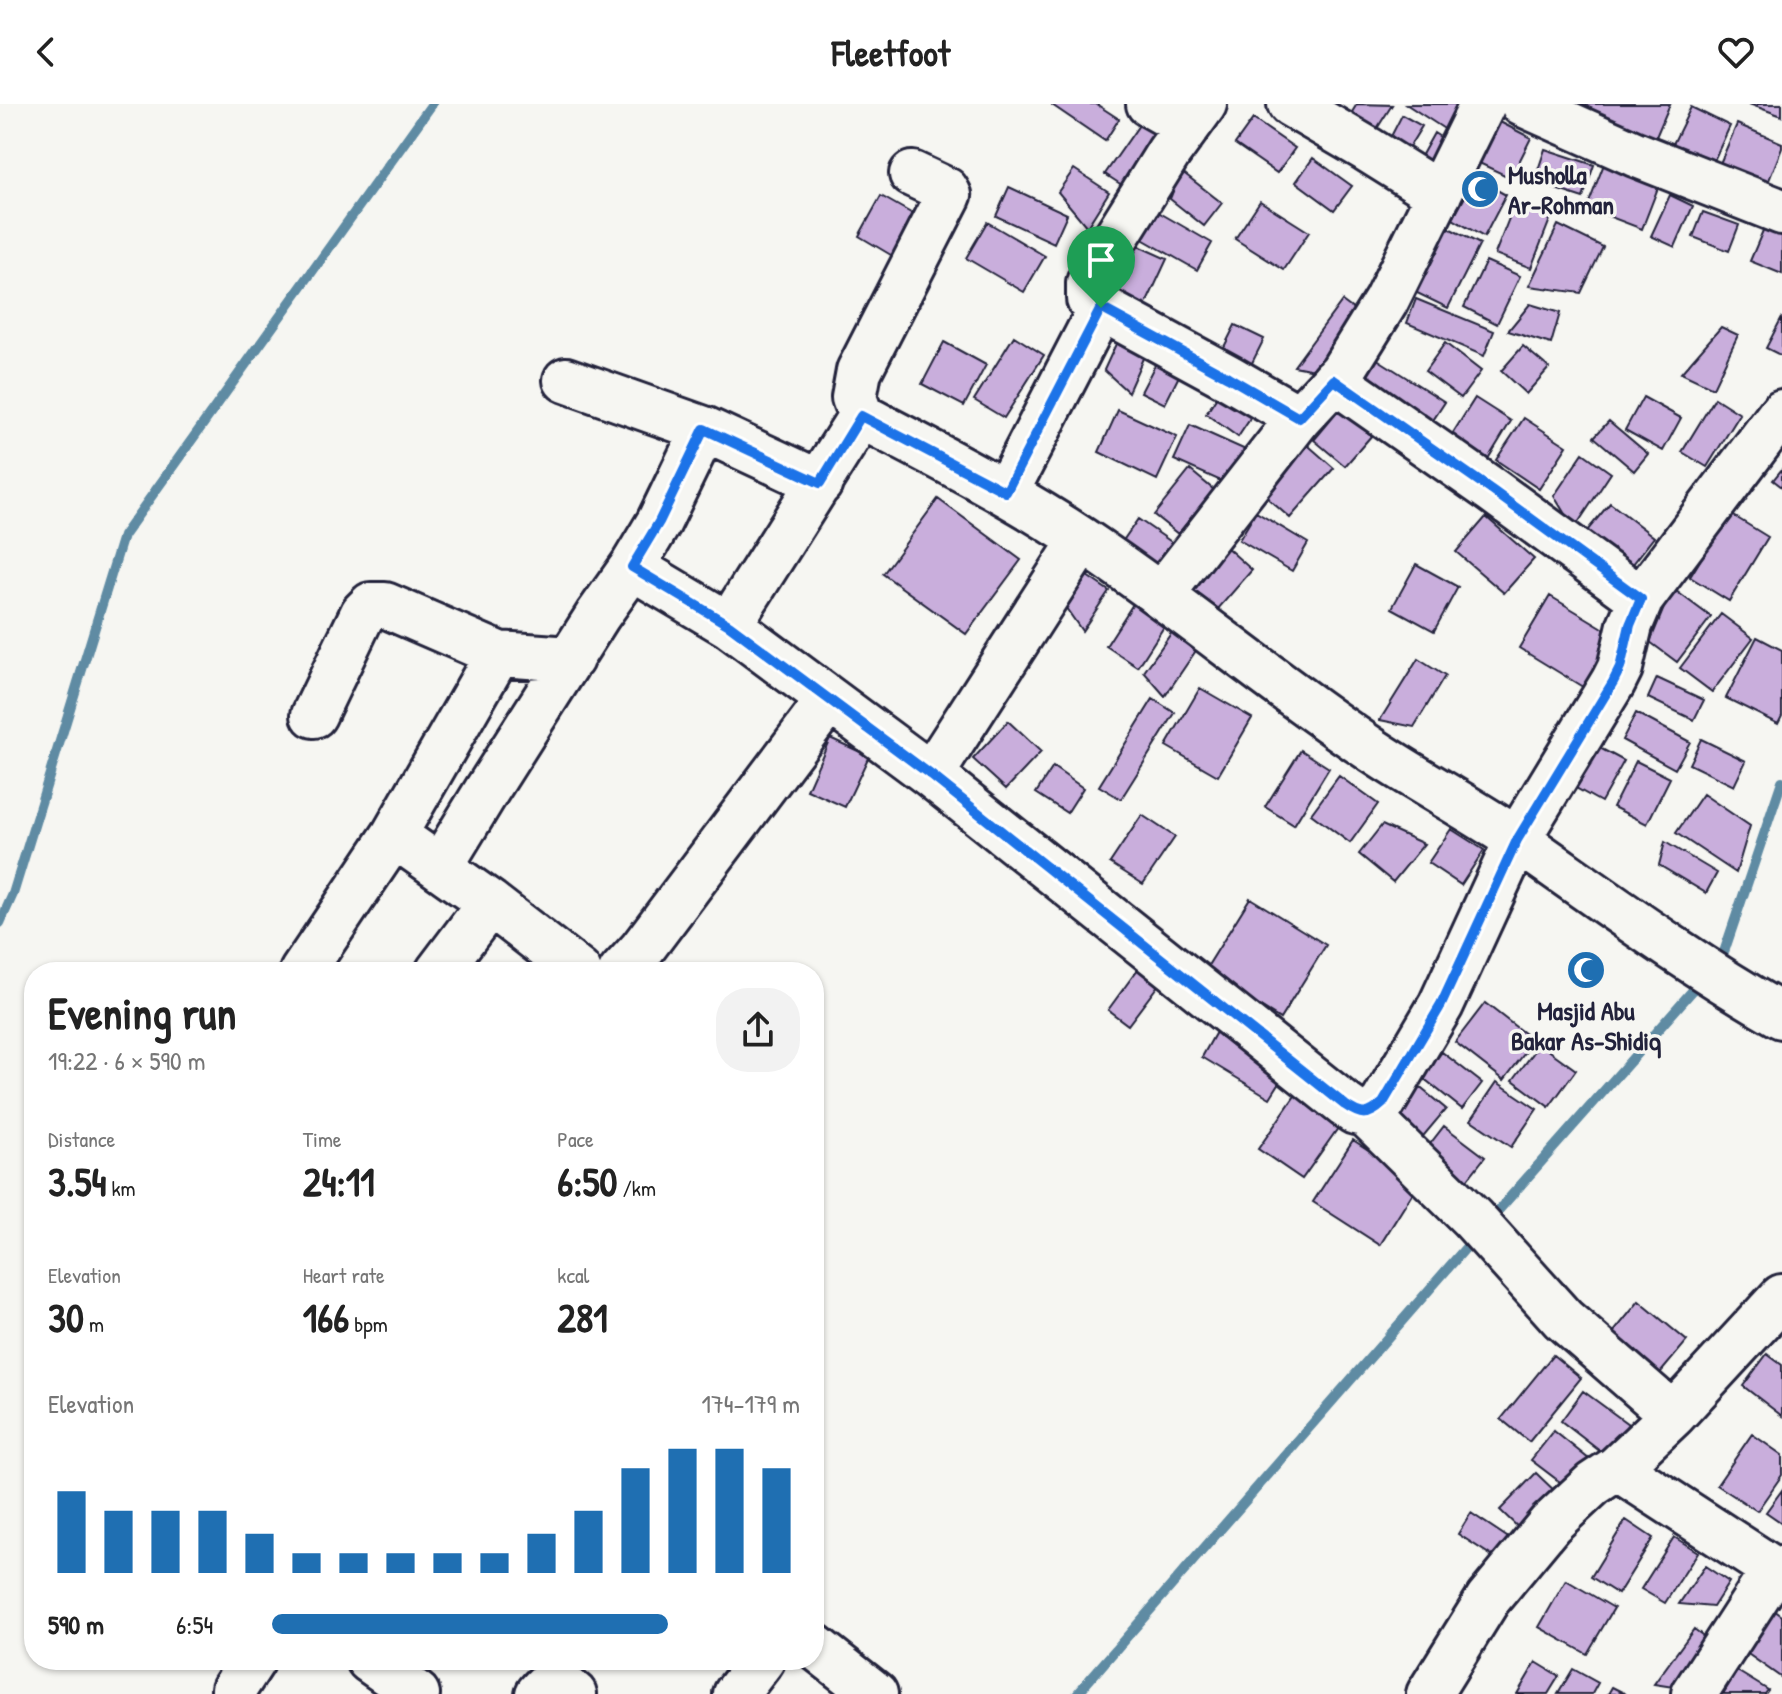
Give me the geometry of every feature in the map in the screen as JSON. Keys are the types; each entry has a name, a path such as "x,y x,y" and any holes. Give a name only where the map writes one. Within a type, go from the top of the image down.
{"street":[{"path":"1149,104 1196,115 1169,152 1093,274 1089,283 1089,299 1299,418"},
{"path":"1290,104 1439,194"},
{"path":"1161,595 1299,418 1342,372 1386,301 1483,104"},
{"path":"1523,104 1635,154 1782,212"},
{"path":"912,174 946,190 949,195 859,371 854,398 861,416 1006,492 1082,540 1355,738 1517,840 1672,949 1765,1006"},
{"path":"1006,492 1101,308"},
{"path":"566,380 704,429 820,483"},
{"path":"1334,380 1641,599"},
{"path":"632,567 729,625 931,775 1345,1105 1355,1112 1366,1114 1383,1103 1441,1005 1517,840 1620,668 1630,625 1641,599 1782,412"},
{"path":"729,625 861,416"},
{"path":"440,867 598,615 632,567 659,522 704,429"},
{"path":"931,775 1082,540"},
{"path":"314,715 363,613 371,605 385,605 402,611 498,654 571,659"},
{"path":"309,962 394,835 498,654"},
{"path":"630,962 829,700"},
{"path":"394,835 566,962"},
{"path":"446,962 490,903"},
{"path":"1366,1114 1472,1218 1563,1319 1673,1415"},
{"path":"1429,1694 1488,1599 1550,1524 1593,1484 1617,1468 1673,1415 1782,1297"},
{"path":"1617,1468 1778,1572 1694,1694"},
{"path":"824,1654 875,1694"},
{"path":"234,1694 246,1670"},
{"path":"383,1670 417,1694"},
{"path":"736,1694 754,1670"},
{"path":"538,1694 552,1682 574,1694"}],"building":[{"path":"1052,104 1096,104 1119,119 1105,141"},
{"path":"1357,104 1392,105 1369,141 1344,125"},
{"path":"1406,104 1459,104 1452,134"},
{"path":"1587,104 1670,104 1653,144 1583,114"},
{"path":"1749,104 1782,104 1782,116"},
{"path":"1691,107 1730,126 1710,169 1670,150"},
{"path":"1146,115 1174,135 1134,193 1105,174"},
{"path":"1402,115 1422,126 1403,157 1385,148"},
{"path":"1253,119 1295,148 1277,173 1235,144"},
{"path":"1498,121 1531,138 1511,178 1477,162"},
{"path":"1737,124 1782,143 1763,195 1715,175"},
{"path":"1434,133 1451,144 1433,175 1414,169"},
{"path":"1545,149 1594,165 1583,198 1534,182"},
{"path":"1313,158 1352,186 1334,210 1296,182"},
{"path":"1604,164 1659,185 1642,229 1587,208"},
{"path":"1074,169 1109,192 1087,227 1058,192"},
{"path":"1181,171 1222,203 1204,226 1170,199"},
{"path":"1475,178 1506,195 1484,237 1453,219"},
{"path":"1009,187 1067,214 1054,243 996,216"},
{"path":"1670,195 1693,206 1675,247 1651,236"},
{"path":"881,196 925,221 901,261 859,236"},
{"path":"1260,201 1309,232 1284,270 1235,239"},
{"path":"1515,203 1551,217 1531,268 1495,254"},
{"path":"1153,209 1212,243 1197,270 1137,236"},
{"path":"1703,212 1739,225 1729,251 1693,237"},
{"path":"987,222 1045,256 1024,292 966,258"},
{"path":"1558,225 1603,247 1581,293 1529,286"},
{"path":"1445,226 1480,244 1448,308 1413,291"},
{"path":"1764,228 1782,236 1782,274 1750,261"},
{"path":"1127,241 1167,259 1142,313 1103,296"},
{"path":"1486,261 1520,276 1497,324 1464,307"},
{"path":"1416,299 1494,331 1484,356 1407,323"},
{"path":"1342,301 1365,318 1325,372 1294,366"},
{"path":"1530,304 1560,313 1551,344 1508,331"},
{"path":"1782,317 1782,356 1766,348"},
{"path":"1235,325 1264,339 1249,369 1220,355"},
{"path":"1721,327 1738,335 1713,388 1681,373"},
{"path":"1120,335 1148,347 1128,392 1104,370"},
{"path":"1014,336 1044,355 1004,418 974,400"},
{"path":"944,342 986,365 964,406 922,384"},
{"path":"1445,343 1481,371 1461,398 1425,371"},
{"path":"1523,346 1549,368 1526,394 1501,371"},
{"path":"1161,353 1185,364 1165,404 1141,392"},
{"path":"1374,357 1445,402 1426,431 1356,385"},
{"path":"1219,394 1252,416 1238,437 1206,414"},
{"path":"1643,397 1681,418 1663,451 1625,430"},
{"path":"1475,398 1511,421 1483,467 1446,444"},
{"path":"1715,398 1740,414 1707,467 1682,452"},
{"path":"1340,409 1372,435 1345,466 1314,440"},
{"path":"1118,410 1177,437 1157,480 1099,452"},
{"path":"1524,418 1567,446 1539,489 1496,460"},
{"path":"1609,421 1648,454 1634,471 1594,437"},
{"path":"1190,425 1248,451 1232,486 1174,460"},
{"path":"1302,440 1334,468 1290,518 1258,490"},
{"path":"1583,453 1611,473 1574,529 1554,496"},
{"path":"1782,469 1782,487 1773,480"},
{"path":"1190,470 1214,490 1178,534 1154,515"},
{"path":"938,499 1021,560 966,634 883,574"},
{"path":"1610,503 1654,537 1622,578 1577,543"},
{"path":"1256,512 1308,543 1292,571 1239,540"},
{"path":"1729,513 1768,537 1729,601 1690,577"},
{"path":"1486,517 1534,559 1504,593 1456,552"},
{"path":"1138,519 1183,550 1164,576 1120,545"},
{"path":"1225,546 1252,570 1218,609 1179,599"},
{"path":"1416,564 1458,587 1434,631 1392,608"},
{"path":"1087,576 1109,591 1082,631 1066,608"},
{"path":"1672,588 1711,617 1677,662 1650,642"},
{"path":"1550,596 1623,640 1591,692 1519,648"},
{"path":"1133,604 1165,625 1138,667 1106,646"},
{"path":"1721,614 1753,638 1712,692 1680,668"},
{"path":"1172,632 1197,649 1165,696 1144,672"},
{"path":"1757,637 1782,650 1782,716 1778,724 1726,698"},
{"path":"1418,659 1445,676 1414,727 1380,720"},
{"path":"1657,678 1704,700 1694,720 1648,698"},
{"path":"1200,688 1252,718 1218,776 1166,746"},
{"path":"1153,699 1175,713 1121,799 1099,786"},
{"path":"1636,713 1690,742 1675,769 1622,740"},
{"path":"1008,721 1041,752 1006,789 973,759"},
{"path":"830,738 869,756 845,807 807,790"},
{"path":"1701,739 1746,761 1734,786 1689,764"},
{"path":"1598,747 1624,761 1601,802 1576,788"},
{"path":"1301,750 1329,768 1294,825 1265,807"},
{"path":"1636,761 1670,778 1647,824 1613,807"},
{"path":"1053,767 1083,788 1067,813 1036,793"},
{"path":"1339,776 1378,804 1350,843 1311,814"},
{"path":"1703,794 1750,826 1736,873 1676,833"},
{"path":"1142,815 1175,837 1143,884 1110,863"},
{"path":"1382,825 1424,844 1393,882 1359,854"},
{"path":"1451,829 1484,850 1461,885 1428,863"},
{"path":"1665,842 1717,873 1706,893 1659,865"},
{"path":"1250,898 1326,945 1280,1019 1204,972"},
{"path":"1138,969 1159,984 1128,1025 1108,1010"},
{"path":"1485,1003 1534,1041 1504,1080 1455,1042"},
{"path":"1216,1032 1285,1074 1270,1098 1202,1057"},
{"path":"1540,1044 1576,1070 1549,1107 1513,1080"},
{"path":"1442,1052 1482,1083 1462,1109 1422,1077"},
{"path":"1497,1082 1537,1109 1511,1147 1471,1120"},
{"path":"1417,1085 1446,1109 1419,1141 1391,1117"},
{"path":"1299,1090 1343,1121 1302,1179 1258,1149"},
{"path":"1444,1126 1485,1157 1463,1185 1423,1153"},
{"path":"1353,1140 1419,1183 1380,1245 1313,1202"},
{"path":"1639,1301 1687,1341 1651,1384 1604,1344"},
{"path":"1767,1354 1782,1365 1782,1416 1743,1386"},
{"path":"1553,1355 1581,1378 1529,1442 1501,1419"},
{"path":"1583,1391 1628,1424 1605,1455 1561,1421"},
{"path":"1554,1431 1590,1460 1568,1488 1531,1460"},
{"path":"1752,1434 1782,1455 1782,1475 1757,1511 1717,1485"},
{"path":"1536,1473 1560,1496 1524,1533 1500,1510"},
{"path":"1782,1490 1782,1523 1766,1512"},
{"path":"1471,1513 1519,1545 1506,1565 1458,1534"},
{"path":"1626,1520 1653,1538 1618,1594 1591,1577"},
{"path":"1674,1537 1698,1552 1665,1603 1641,1589"},
{"path":"1705,1566 1729,1582 1713,1607 1679,1604"},
{"path":"1566,1580 1614,1608 1587,1654 1539,1627"},
{"path":"1774,1610 1782,1616 1782,1678 1745,1652"},
{"path":"1694,1629 1717,1646 1686,1689 1654,1684"},
{"path":"1536,1662 1559,1676 1548,1694 1517,1694"},
{"path":"1573,1669 1598,1683 1592,1694 1558,1694"},
{"path":"1737,1671 1768,1690 1765,1694 1723,1694"},
{"path":"1612,1687 1626,1694 1608,1694"}],"waterway":[{"path":"0,923 13,894 123,536 432,104"},
{"path":"1717,963 1723,955 1782,781"},
{"path":"1489,1221 1701,981"},
{"path":"1077,1694 1476,1236"}],"place":[{"name":"Musholla Ar-Rohman","path":"1480,189"},
{"name":"Masjid Abu Bakar As-Shidiq","path":"1586,970"}],"route":[{"path":"1101,308 1299,418 1334,380 1641,599 1630,625 1620,668 1517,840 1441,1005 1383,1103 1366,1114 1355,1112 1345,1105 931,775 729,625 632,567 659,522 704,429 820,483 861,416 1006,492 1101,308"}]}
